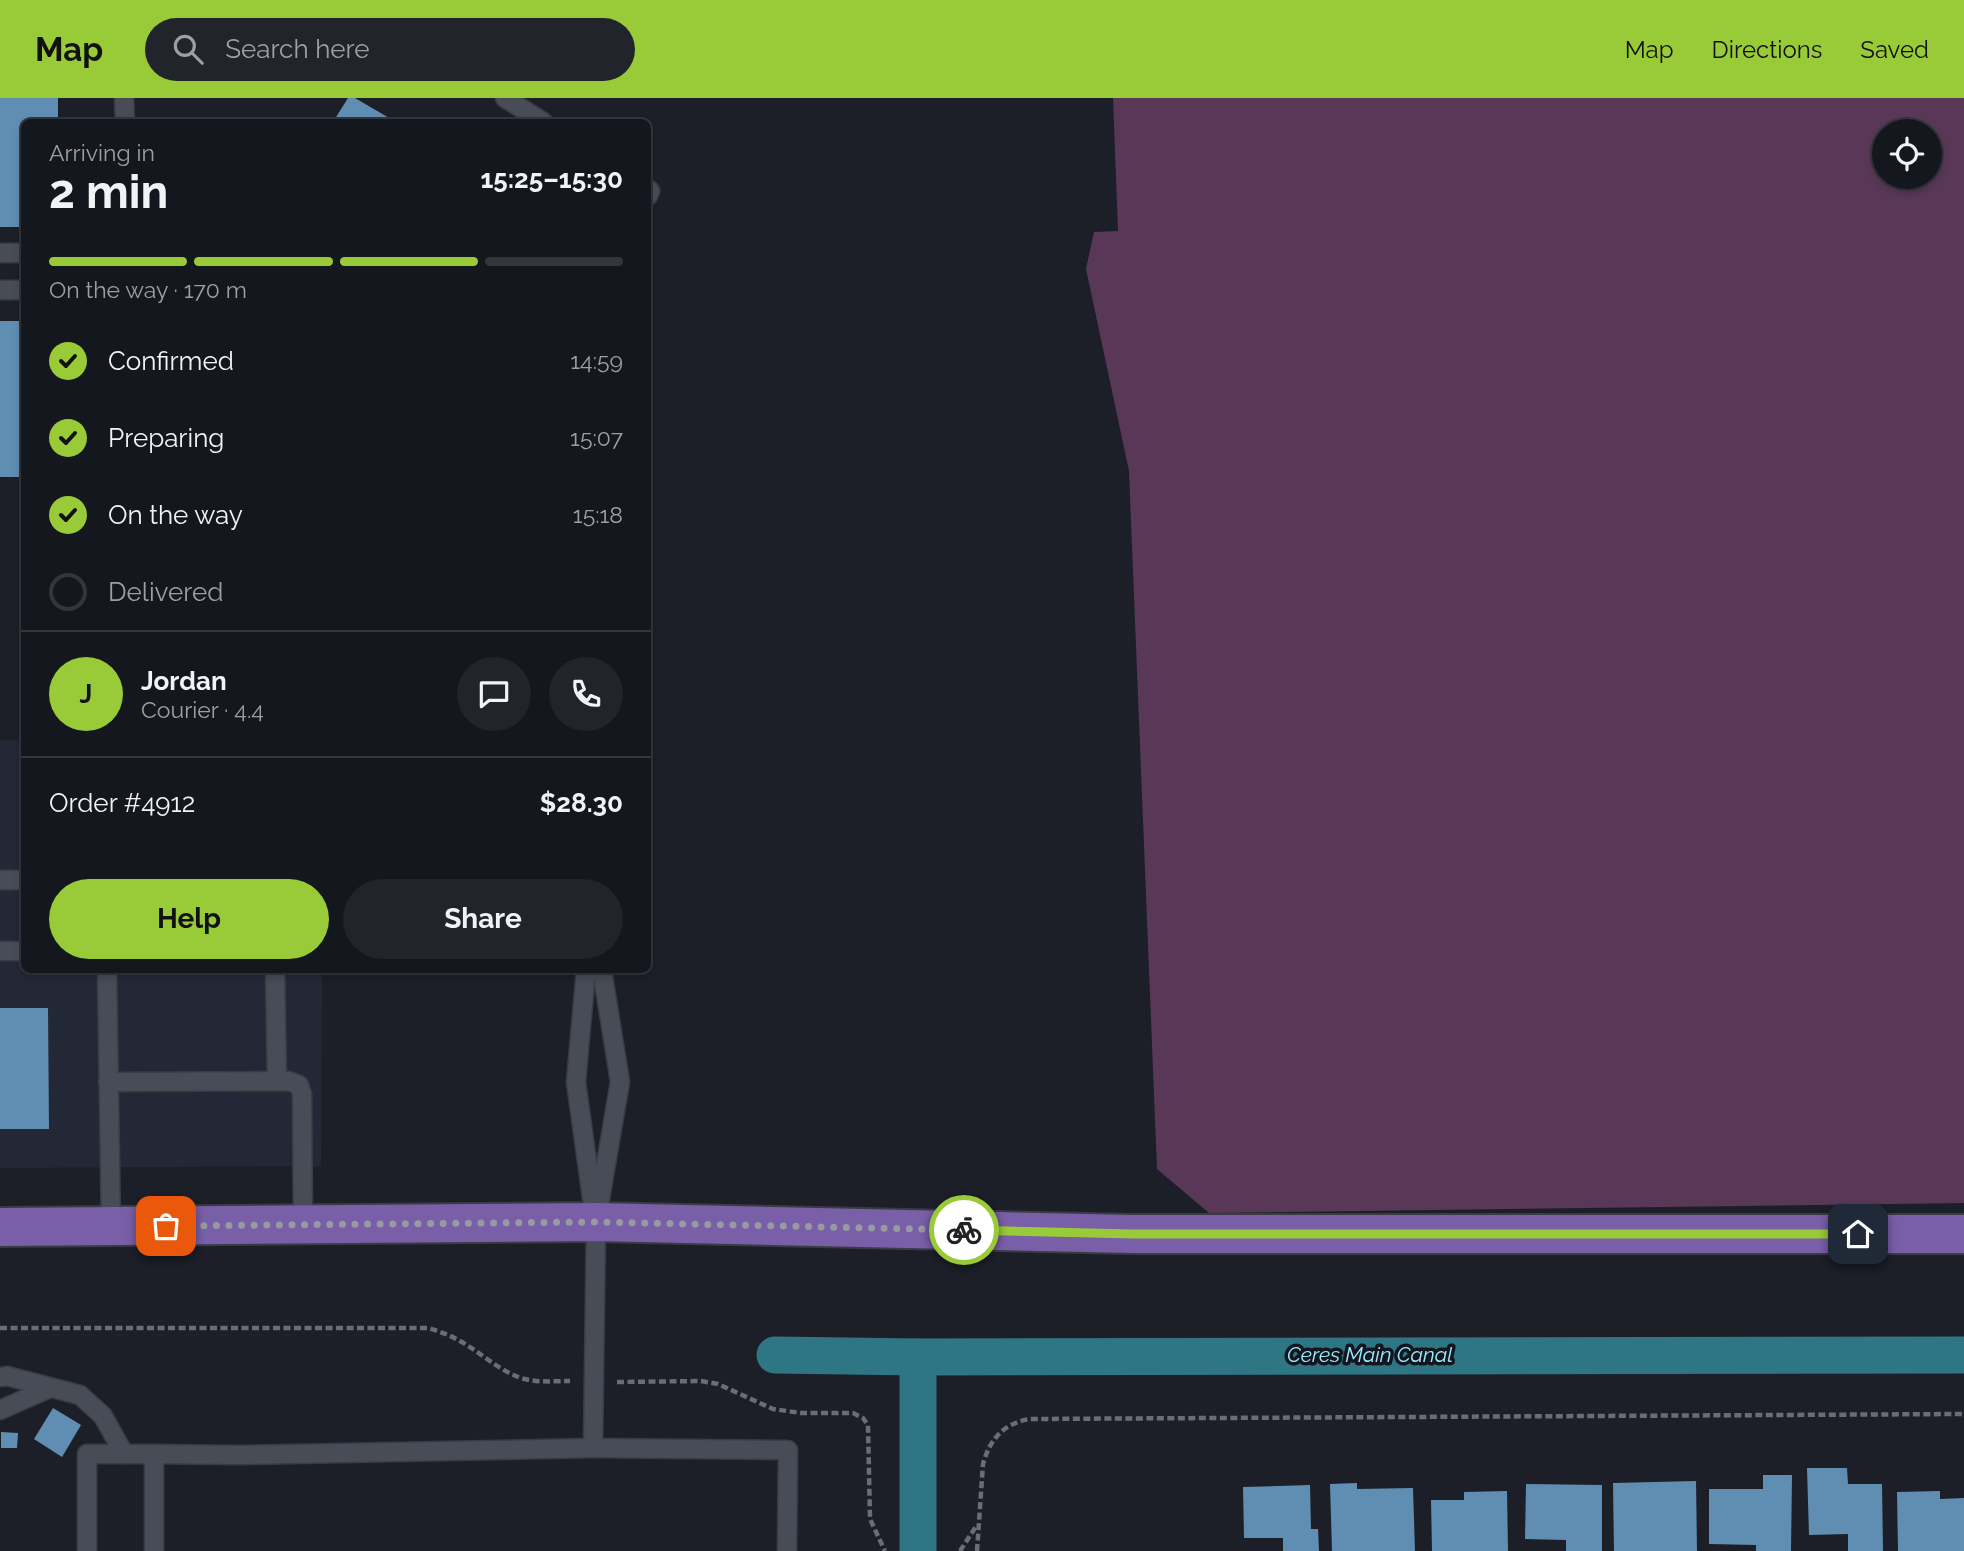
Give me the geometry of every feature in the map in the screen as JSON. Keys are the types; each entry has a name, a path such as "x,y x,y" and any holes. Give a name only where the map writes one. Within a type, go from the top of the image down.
{"main road":[{"path":"0,1227 596,1222 1133,1234 1964,1234"}],"lane":[{"path":"124,98 125,119"},
{"path":"505,98 539,119"},
{"path":"0,253 21,253"},
{"path":"0,290 21,290"},
{"path":"0,880 21,880"},
{"path":"0,951 21,951"},
{"path":"107,973 111,1226"},
{"path":"275,973 277,1081"},
{"path":"586,973 576,1082 596,1222 593,1448"},
{"path":"596,1222 620,1082 602,973"},
{"path":"108,1082 289,1081 299,1085 302,1094 303,1224"},
{"path":"0,1377 7,1376 80,1395 103,1416 124,1454"},
{"path":"0,1410 50,1388"},
{"path":"88,1551 87,1454 238,1455 593,1448 789,1450 787,1551"},
{"path":"153,1454 154,1551"}],"path":[{"path":"0,1328 429,1328 461,1341 506,1371 522,1378 541,1381 701,1381 718,1384 773,1409 801,1413 853,1413 863,1418 867,1425 870,1519 885,1551"},
{"path":"977,1551 983,1464 990,1444 1008,1425 1029,1419 1964,1414"},
{"path":"960,1551 978,1525"}],"shaded area":[{"path":"1113,98 1964,98 1964,1203 1209,1213 1157,1169 1129,471 1086,269 1094,232 1118,231"},
{"path":"0,740 21,740 21,973 322,973 321,1166 0,1168"}],"building":[{"path":"0,98 58,98 58,119 21,119 21,227 0,227"},
{"path":"348,98 355,98 391,119 335,119"},
{"path":"0,321 21,321 21,477 0,477"},
{"path":"0,1008 48,1008 49,1129 0,1129"},
{"path":"53,1408 81,1425 62,1457 34,1439"},
{"path":"1,1432 18,1433 17,1448 1,1448"},
{"path":"1807,1468 1847,1468 1848,1484 1882,1484 1883,1551 1848,1551 1848,1534 1809,1535"},
{"path":"1763,1475 1792,1475 1791,1551 1756,1551 1756,1545 1709,1544 1709,1489 1763,1489"},
{"path":"1696,1481 1697,1551 1614,1551 1613,1483"},
{"path":"1357,1483 1357,1489 1413,1488 1415,1551 1332,1551 1330,1484"},
{"path":"1526,1484 1602,1485 1602,1551 1566,1551 1566,1540 1525,1539"},
{"path":"1310,1485 1311,1529 1318,1529 1319,1551 1283,1551 1283,1538 1244,1538 1243,1487"},
{"path":"1507,1491 1508,1551 1432,1551 1431,1500 1464,1500 1464,1492"},
{"path":"1940,1491 1940,1499 1964,1498 1964,1551 1898,1551 1897,1492"}],"waterway":[{"name":"Ceres Main Canal","path":"775,1355 1964,1355"},
{"path":"918,1357 918,1551"}],"way so far":[{"path":"166,1226 596,1222 964,1230"}],"route":[{"path":"964,1230 1133,1234 1858,1234"}]}
